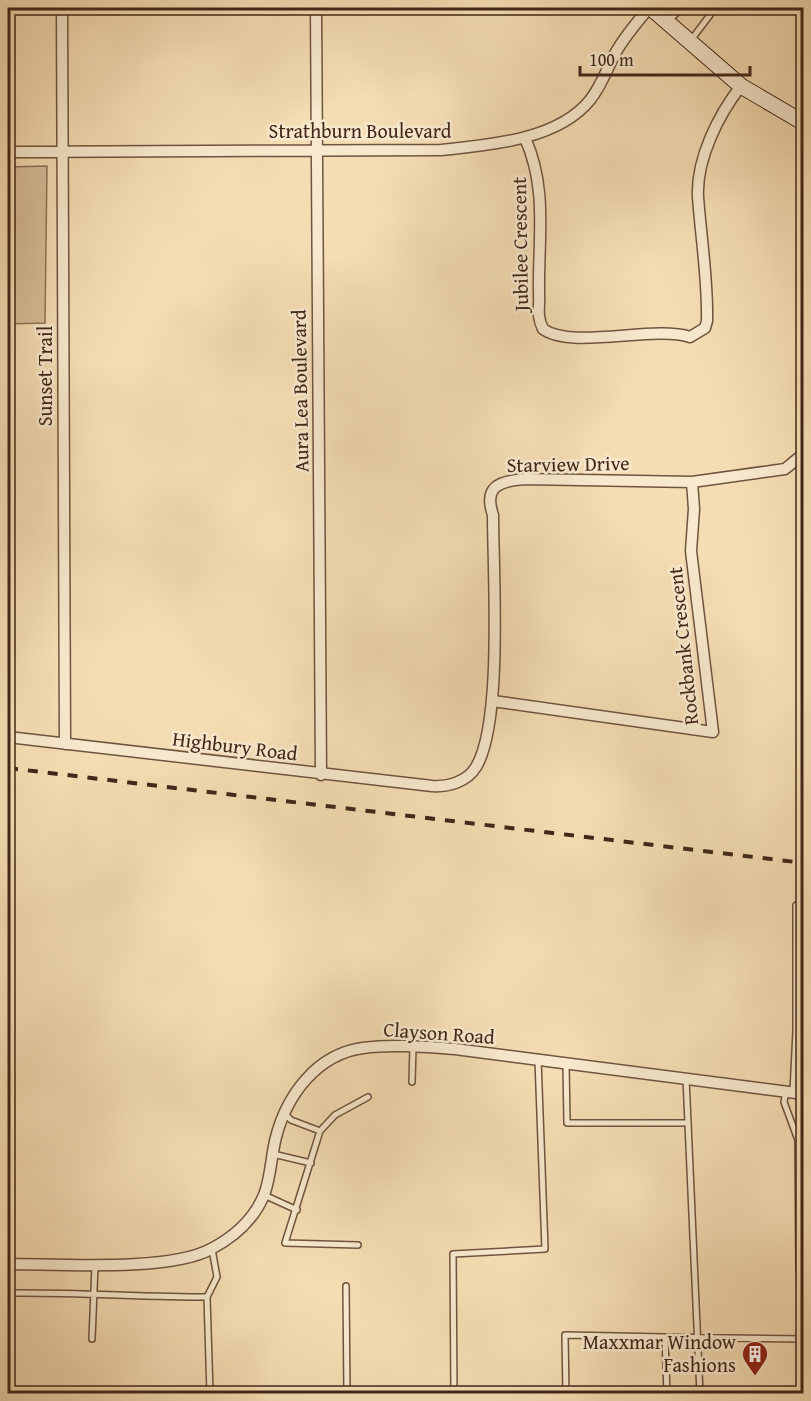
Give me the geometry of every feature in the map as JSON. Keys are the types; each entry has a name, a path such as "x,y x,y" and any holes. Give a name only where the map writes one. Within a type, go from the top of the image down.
{"main road":[{"path":"650,8 741,86 804,123"}],"street":[{"name":"Sunset Trail","path":"62,8 65,744"},
{"name":"Aura Lea Boulevard","path":"316,8 315,150 321,775"},
{"name":"Strathburn Boulevard","path":"8,152 470,148 525,138 580,111 597,91 622,42 650,8"},
{"name":"Jubilee Crescent","path":"525,138 536,161 540,189 537,309 543,328 556,334 576,336 690,337 705,328 707,321 698,196 702,167 718,124 741,86"},
{"path":"803,451 804,430"},
{"name":"Starview Drive","path":"458,782 468,777 480,760 493,701 493,515 490,507 493,488 498,483 525,479 692,482 785,469 803,451"},
{"name":"Rockbank Crescent","path":"493,701 713,732 691,551 694,509 692,482"},
{"name":"Highbury Road","path":"8,737 321,775 432,786 444,786 458,782"},
{"name":"Clayson Road","path":"8,1264 145,1263 182,1259 212,1249 240,1230 264,1195 284,1113 299,1086 317,1070 341,1055 363,1048 413,1047 794,1091"}],"lane":[{"path":"667,21 682,8"},
{"path":"690,42 710,15 701,8"},
{"path":"804,902 795,905 794,1091 784,1102 798,1140 799,1269 804,1312"},
{"path":"796,1031 804,1032"},
{"path":"412,1082 413,1047"},
{"path":"454,1394 453,1254 544,1249 538,1060"},
{"path":"566,1063 567,1123 688,1123"},
{"path":"686,1078 700,1338 700,1394"},
{"path":"358,1245 285,1243 320,1131 335,1115 368,1096"},
{"path":"284,1113 291,1120 320,1131"},
{"path":"273,1154 311,1163"},
{"path":"264,1195 297,1210"},
{"path":"210,1394 207,1297 217,1277 212,1249"},
{"path":"92,1339 95,1263"},
{"path":"346,1286 347,1394"},
{"path":"8,1293 94,1292 113,1297 207,1297"},
{"path":"566,1394 565,1335 804,1339"},
{"path":"665,1337 667,1394"}],"path":[{"path":"797,8 798,99"}],"shaded area":[{"path":"47,166 45,323 8,324 8,167"}],"railway":[{"path":"8,768 804,863"}],"place":[{"name":"Maxxmar Window Fashions","path":"755,1377"}]}
